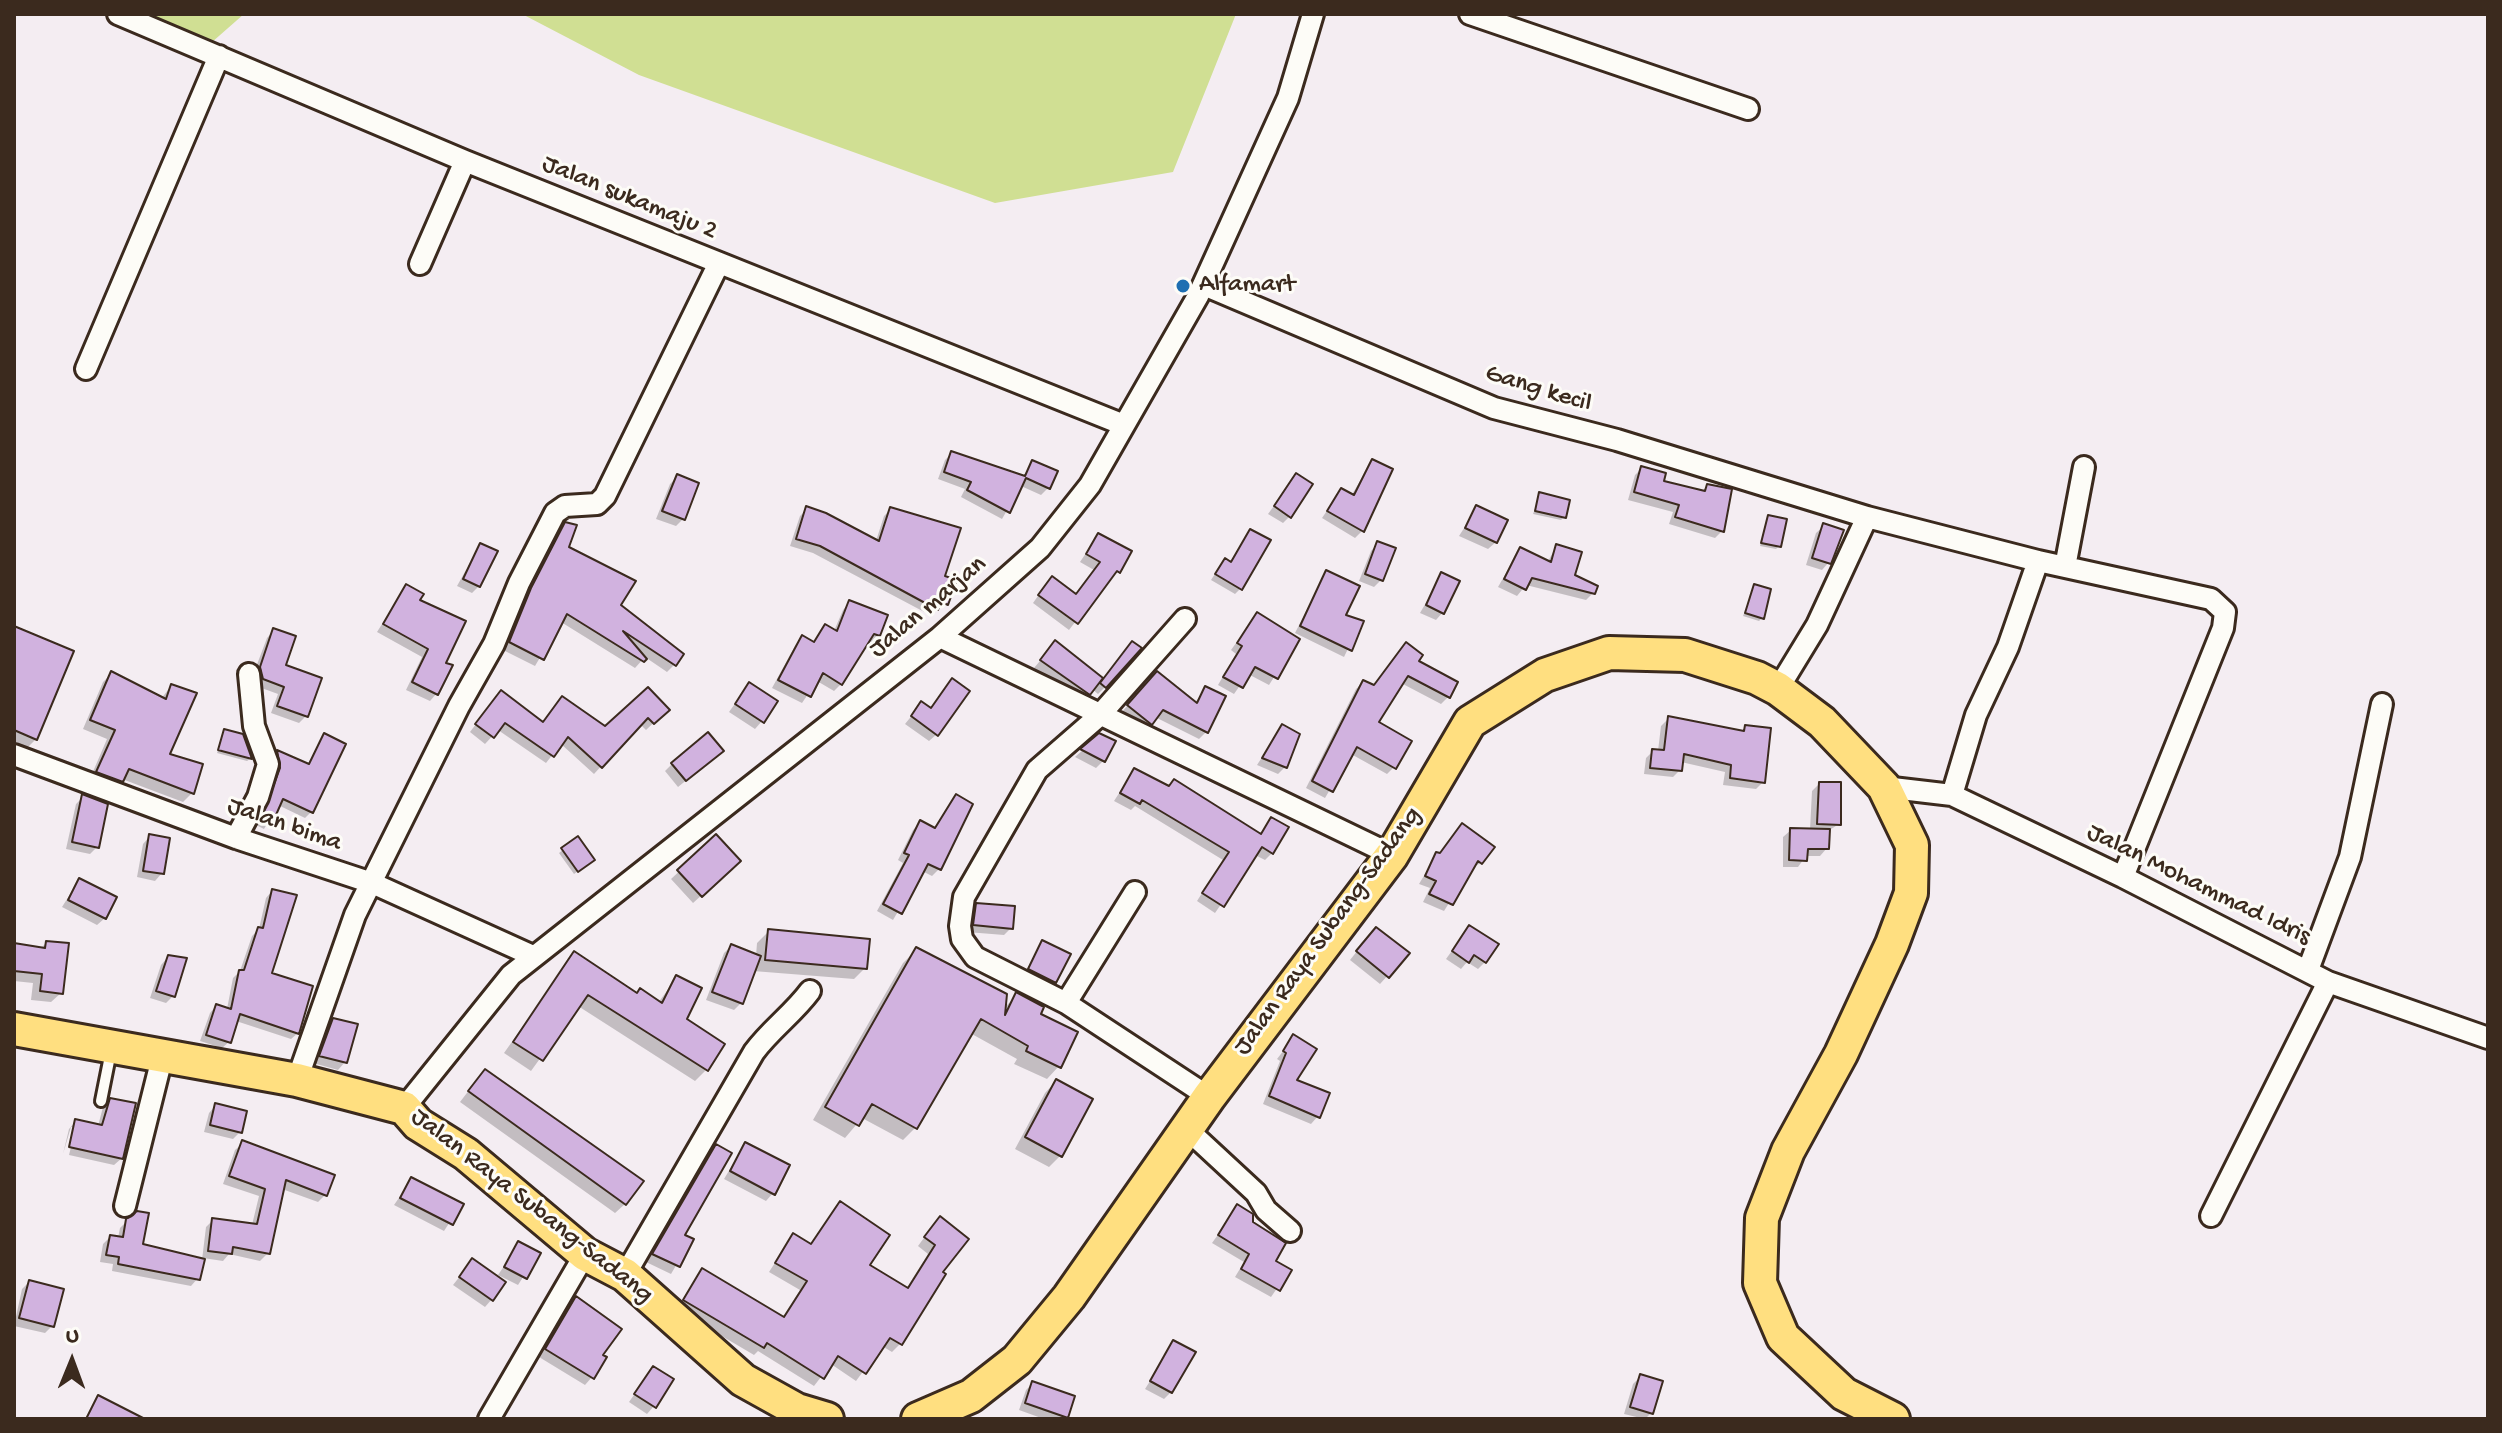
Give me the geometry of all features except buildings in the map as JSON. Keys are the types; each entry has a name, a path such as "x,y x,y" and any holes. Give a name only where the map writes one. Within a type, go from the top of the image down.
{"main road":[{"name":"Jalan Raya Subang-Sadang","path":"918,1419 971,1396 1017,1360 1069,1297 1209,1097 1392,855 1470,722 1545,675 1609,653 1685,655 1757,678 1778,689 1822,722 1884,787 1912,845 1911,893 1841,1054 1788,1151 1762,1218 1760,1283 1783,1337 1844,1394 1893,1419"},
{"name":"Jalan Raya Subang-Sadang","path":"14,1029 111,1049 297,1080 404,1108 418,1124 466,1154 585,1254 625,1275 743,1380 797,1410 827,1419"}],"street":[{"name":"Jalan sukamaju 2","path":"118,14 465,161 1124,425"},
{"name":"Jalan marjan","path":"404,1108 511,975 940,637 1040,548 1090,485 1204,285 1288,98 1313,14"},
{"path":"1470,14 1748,109"},
{"path":"86,369 219,56"},
{"path":"420,264 465,161"},
{"path":"297,1080 355,915 459,706 494,644 519,583 555,513 565,506 597,504 605,496 719,263"},
{"name":"Gang kecil","path":"1204,285 1494,408 1617,440 1867,517 2038,561 2211,599 2225,612 2223,628 2123,877"},
{"path":"2065,567 2084,467"},
{"path":"1778,689 1817,625 1867,517"},
{"path":"1952,795 1976,715 2008,647 2038,561"},
{"path":"1185,619 1099,716 1037,770 964,897 962,939 975,957 1066,1003 1209,1097"},
{"path":"940,637 1392,855"},
{"path":"236,838 258,797 268,764 254,726 249,674"},
{"path":"2308,970 2350,857 2382,704"},
{"name":"Jalan bima","path":"14,755 236,838 372,883 533,956"},
{"name":"Jalan Mohammad Idris","path":"1884,787 1952,795 2123,877 2328,982 2488,1038"},
{"path":"1066,1003 1135,892"},
{"path":"2211,1216 2328,982"},
{"path":"625,1275 754,1052 770,1030 798,1007 810,991"},
{"path":"125,1206 162,1058"},
{"path":"1188,1130 1256,1193 1266,1210 1290,1231"},
{"path":"489,1419 585,1254"}],"lane":[{"path":"101,1101 111,1049"}],"green space":[{"path":"118,14 244,14 203,50"},
{"path":"522,14 1236,14 1173,172 995,203 639,75"}],"place":[{"name":"Alfamart","path":"1183,286"}]}
